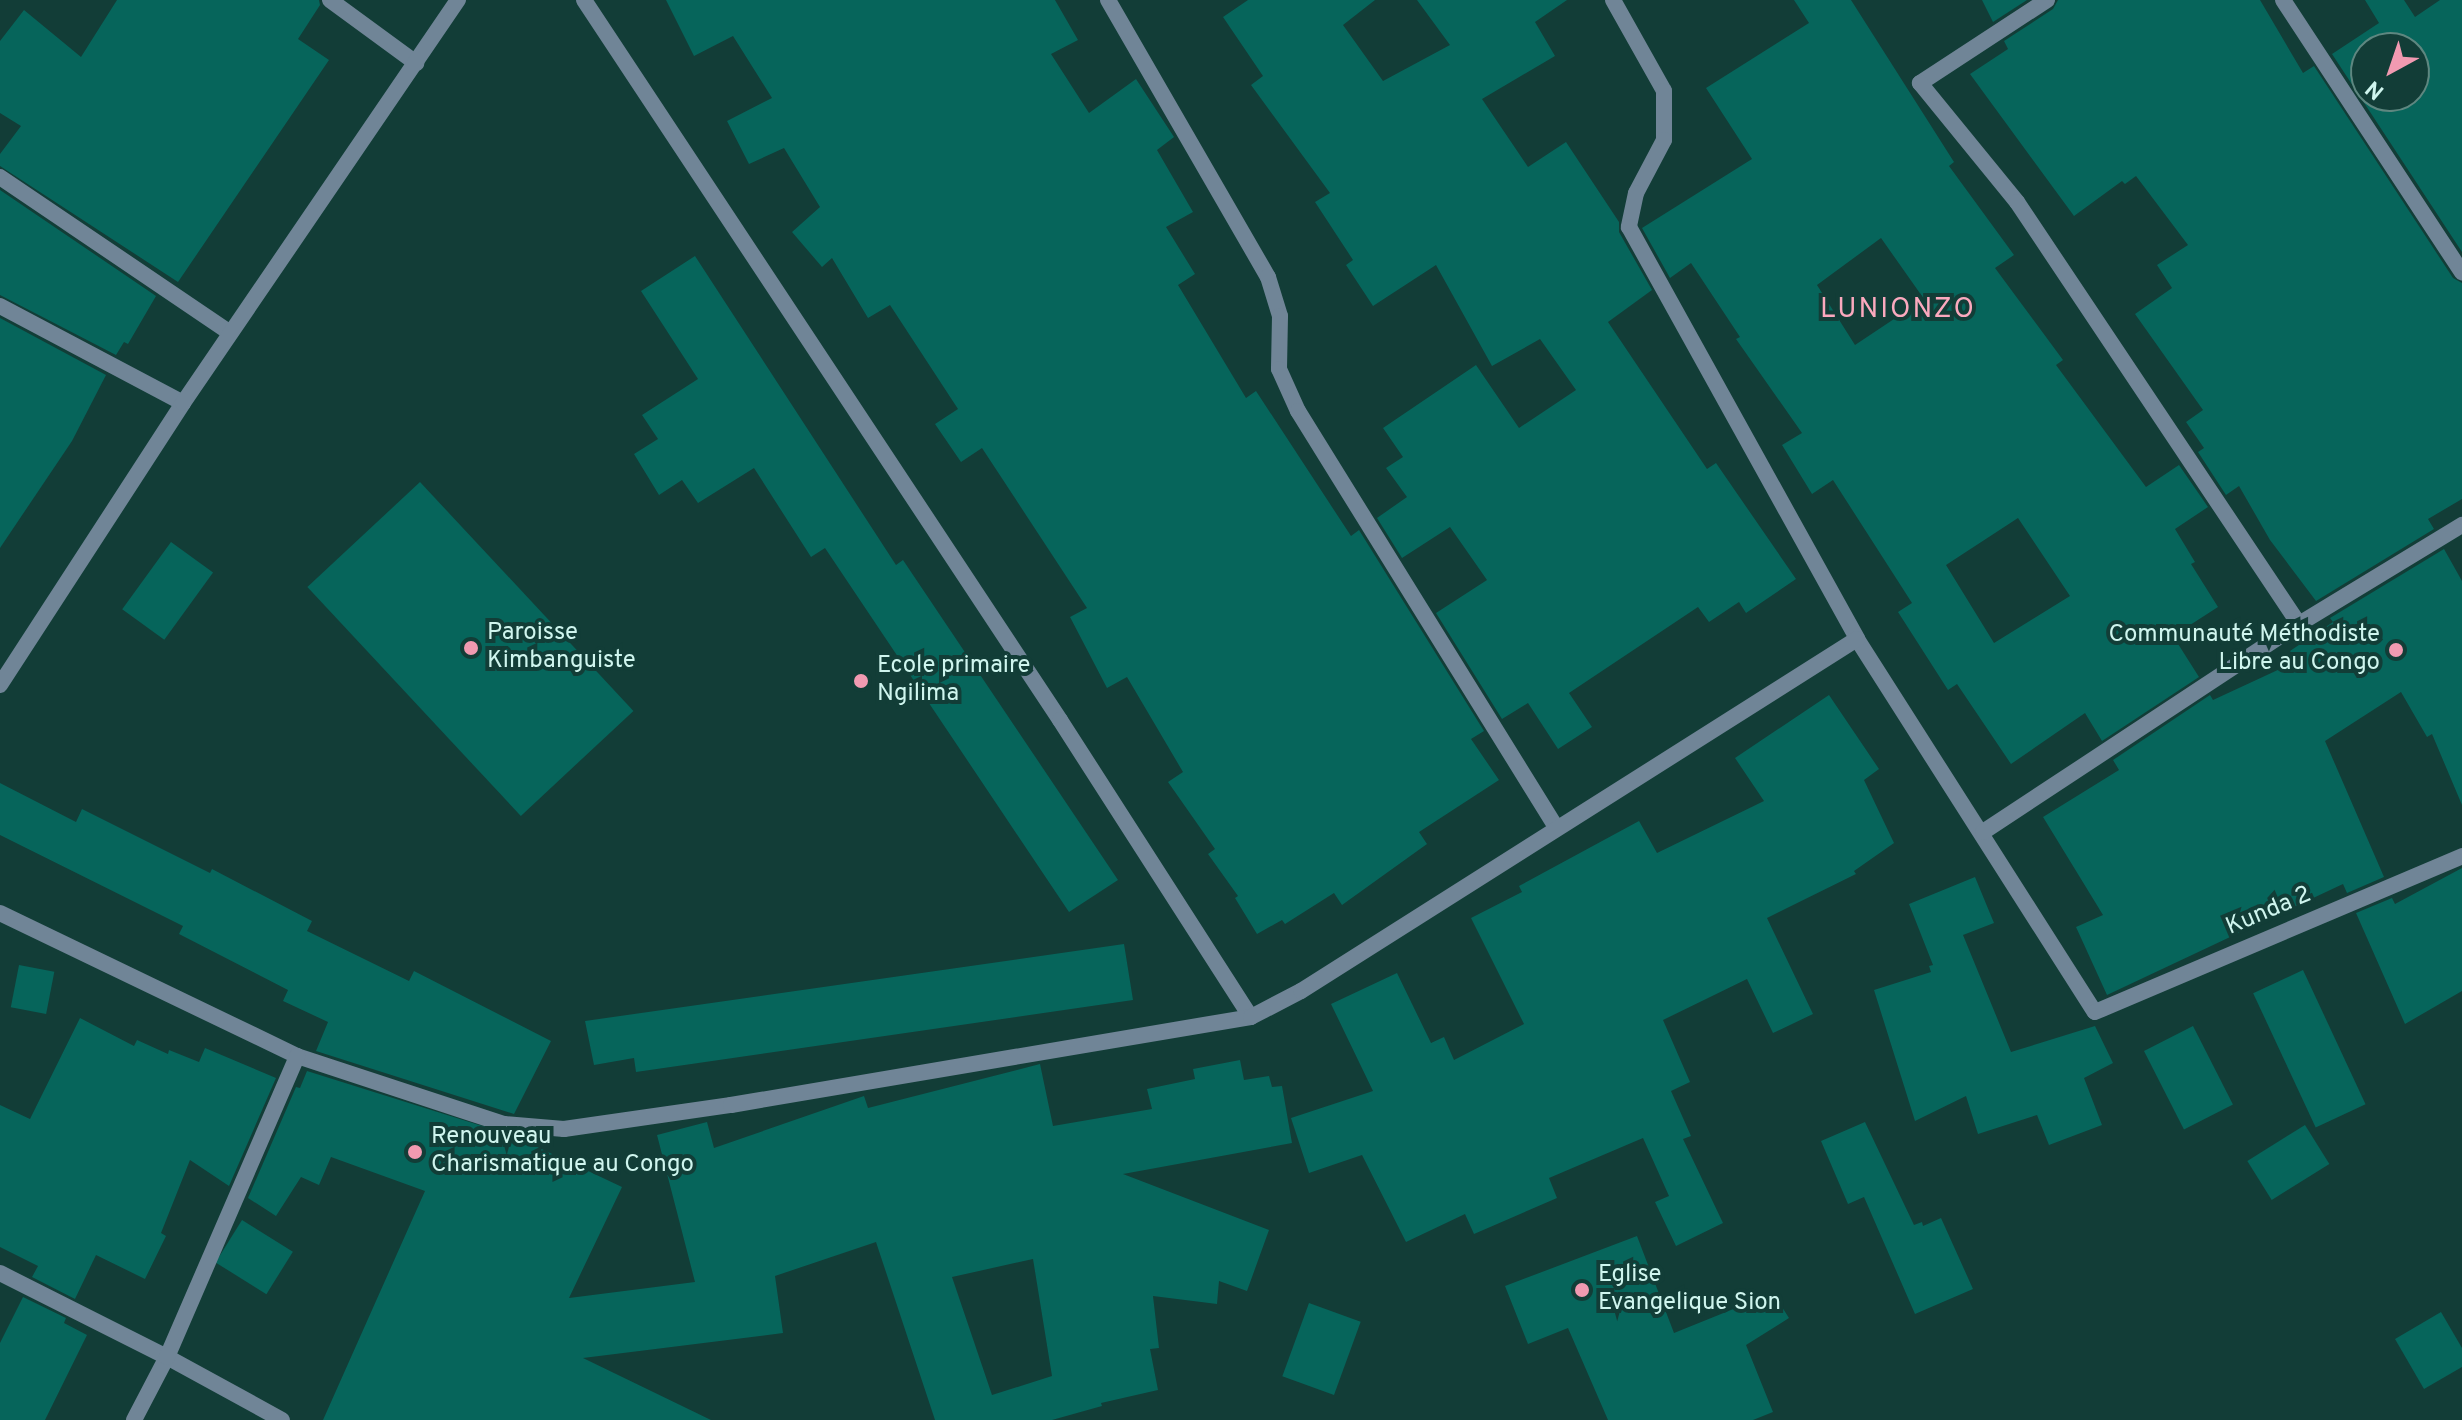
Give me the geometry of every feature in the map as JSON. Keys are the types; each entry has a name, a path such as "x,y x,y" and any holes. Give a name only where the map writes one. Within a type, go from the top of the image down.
{"street":[{"path":"330,0 416,63"},
{"path":"0,685 183,403 458,0"},
{"path":"584,0 1060,720 1251,1017"},
{"path":"1108,0 1268,277 1280,316 1279,369 1298,411 1556,827"},
{"path":"1613,0 1664,91 1664,140 1636,193 1629,227 1857,639 1983,832 2299,624 2462,525"},
{"path":"2047,0 1920,83 2017,202 2299,624"},
{"path":"2283,0 2462,272"},
{"path":"0,177 230,333"},
{"path":"0,306 183,403"},
{"path":"0,913 297,1056 504,1124 564,1129 924,1074 1251,1017 1301,991 1857,639"},
{"name":"Kunda 2","path":"1983,832 2095,1012 2462,856"},
{"path":"134,1420 167,1357 297,1056"},
{"path":"0,1273 167,1357 282,1420"}],"building":[{"path":"117,0 319,0 320,5 298,39 329,60 178,282 0,166 0,154 21,126 0,113 0,41 24,10 81,57"},
{"path":"666,0 1055,0 1078,40 1051,54 1089,113 1136,79 1174,137 1157,150 1193,212 1166,227 1195,274 1178,285 1246,398 1256,391 1351,536 1359,530 1484,731 1471,739 1499,780 1419,832 1427,844 1342,905 1334,893 1285,924 1282,920 1257,934 1235,898 1238,896 1208,854 1215,849 1168,782 1183,772 1127,677 1107,688 1070,617 1087,608 982,448 961,462 935,424 958,409 890,305 868,318 832,258 822,267 792,232 820,207 784,148 749,164 727,121 772,98 733,36 694,56"},
{"path":"1248,0 1375,0 1343,25 1383,81 1450,45 1417,0 1567,0 1535,22 1555,56 1482,99 1528,167 1566,142 1619,222 1619,232 1652,290 1608,322 1707,469 1716,463 1796,579 1746,613 1739,602 1709,622 1698,607 1569,693 1592,727 1558,749 1528,703 1502,719 1436,613 1487,580 1450,527 1402,558 1377,518 1407,497 1386,468 1403,457 1383,428 1476,365 1519,428 1576,390 1540,339 1492,366 1436,265 1373,306 1346,265 1353,260 1315,202 1330,193 1251,85 1263,76 1223,17"},
{"path":"1794,0 1851,0 1954,162 1949,166 2014,255 1995,268 2063,360 2056,365 2146,487 2179,465 2208,507 2175,529 2195,562 2191,564 2218,607 2173,636 2199,677 2102,741 2085,713 2011,764 1957,684 1948,690 1898,612 1912,603 1833,480 1812,494 1782,445 1802,433 1736,339 1740,337 1691,263 1670,278 1642,228 1752,159 1706,88 1809,23","holes":["1881,238 1924,299 1855,345 1817,285","2018,518 2070,596 1994,643 1946,565"]},
{"path":"1982,0 2027,0 1993,22"},
{"path":"2058,0 2260,0 2303,73 2314,66 2453,278 2462,283 2462,499 2428,519 2434,529 2316,601 2270,540 2239,486 2226,495 2198,452 2204,448 2186,422 2203,410 2135,314 2172,288 2157,265 2188,245 2136,176 2125,184 2122,181 2074,216 1970,74 2008,49 2004,41 2053,9"},
{"path":"2365,0 2404,0 2415,17 2440,0 2462,0 2462,252 2370,112 2430,112 2430,32 2365,32 2379,23"},
{"path":"2350,42 2350,81 2332,54"},
{"path":"0,190 156,296 128,344 124,342 116,355 0,295"},
{"path":"695,256 896,565 903,560 1118,880 1069,912 825,548 811,557 754,468 698,503 682,480 659,495 634,454 658,439 642,415 698,379 641,291"},
{"path":"0,318 106,375 72,441 0,548"},
{"name":"Paroisse Kimbanguiste","path":"420,482 633,711 521,816 307,587"},
{"path":"171,542 213,573 164,640 122,609"},
{"path":"2444,549 2462,581 2462,805 2432,734 2427,737 2401,692 2325,741 2384,877 2347,893 2343,884 2107,995 2076,927 2103,915 2043,817 2119,770 2113,760 2210,695 2213,700 2297,661 2290,651 2333,622 2330,618"},
{"path":"1829,695 1879,769 1864,780 1894,843 1854,871 1856,874 1767,918 1813,1014 1773,1033 1747,979 1663,1020 1690,1082 1671,1091 1691,1136 1683,1139 1723,1223 1676,1246 1655,1202 1669,1196 1643,1138 1549,1178 1557,1198 1474,1234 1465,1214 1406,1242 1362,1155 1309,1173 1291,1118 1373,1091 1331,1004 1397,973 1431,1043 1444,1037 1454,1060 1524,1024 1471,918 1522,892 1519,886 1639,821 1657,853 1764,801 1735,758"},
{"path":"0,783 76,822 82,809 210,873 212,869 312,921 307,931 409,981 414,971 551,1041 514,1114 316,1051 328,1022 283,1001 288,990 179,934 183,926 0,835"},
{"path":"2462,868 2462,991 2405,1024 2356,913 2392,898 2395,904"},
{"path":"1975,877 1994,923 1963,935 2011,1052 2095,1026 2113,1063 2084,1078 2102,1125 2049,1145 2037,1115 1978,1134 1966,1096 1915,1121 1874,990 1931,972 1929,966 1933,965 1909,904"},
{"path":"1124,944 1133,1000 636,1072 634,1058 594,1065 585,1021"},
{"path":"19,965 54,972 46,1014 11,1007"},
{"path":"2303,970 2366,1104 2316,1127 2253,993"},
{"path":"80,1018 134,1046 137,1040 168,1054 169,1050 199,1062 205,1048 276,1078 229,1186 190,1160 161,1233 166,1236 145,1279 96,1255 75,1299 32,1277 38,1266 0,1247 0,1105 30,1119"},
{"path":"2193,1026 2233,1104 2184,1129 2144,1051"},
{"path":"1240,1060 1244,1080 1269,1076 1272,1087 1282,1086 1292,1143 1123,1174 1269,1230 1247,1291 1219,1281 1217,1304 1153,1296 1159,1348 1150,1349 1158,1390 1101,1403 1102,1406 1052,1420 935,1420 876,1242 775,1276 783,1333 583,1358 711,1420 323,1420 425,1191 331,1157 319,1185 301,1177 276,1216 248,1198 296,1087 300,1088 307,1071 514,1136 622,1187 569,1298 695,1282 657,1135 707,1122 714,1148 864,1096 868,1108 1040,1064 1053,1126 1152,1109 1147,1089 1195,1079 1193,1069","holes":["1033,1259 1052,1376 992,1395 952,1277"]},
{"path":"1865,1122 1914,1225 1922,1222 1923,1226 1941,1218 1973,1289 1915,1314 1864,1197 1848,1204 1821,1141"},
{"path":"2305,1125 2329,1164 2272,1200 2247,1161"},
{"path":"242,1220 293,1252 266,1294 216,1262"},
{"path":"1637,1236 1674,1333 1773,1293 1789,1318 1746,1345 1773,1412 1753,1420 1608,1420 1568,1328 1528,1344 1505,1286"},
{"path":"23,1297 66,1318 64,1323 87,1335 45,1420 0,1420 0,1343"},
{"path":"1309,1303 1361,1322 1334,1395 1282,1376"},
{"path":"2441,1312 2462,1348 2462,1367 2424,1389 2395,1339"}],"place":[{"name":"Paroisse Kimbanguiste","path":"471,648"},
{"name":"Communauté Méthodiste Libre au Congo","path":"2396,650"},
{"name":"Ecole primaire Ngilima","path":"861,681"},
{"name":"Renouveau Charismatique au Congo","path":"415,1152"},
{"name":"Eglise Evangelique Sion","path":"1582,1290"}],"district":[{"name":"LUNIONZO","path":"1898,310"}]}
